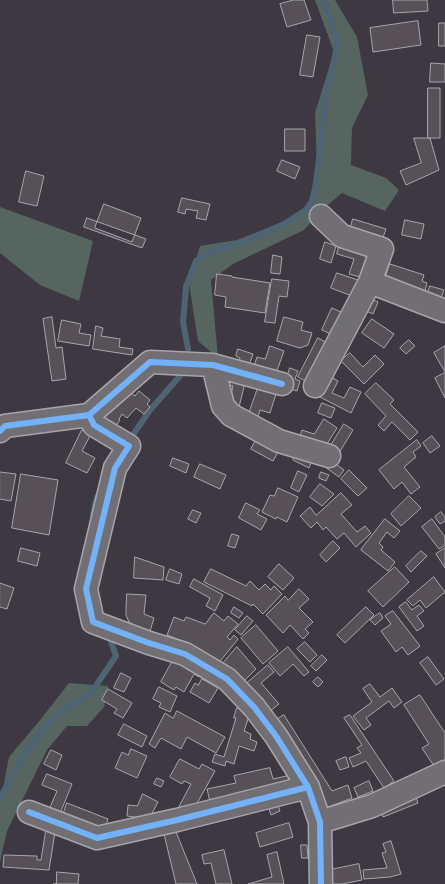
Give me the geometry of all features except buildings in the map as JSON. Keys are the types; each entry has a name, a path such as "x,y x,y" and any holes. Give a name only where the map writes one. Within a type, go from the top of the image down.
{"street":[{"path":"315,386 370,282 382,249 342,236 321,216"},
{"path":"370,282 445,311"},
{"path":"0,431 5,426 89,415 150,362 212,365 282,384"},
{"path":"212,365 223,406 231,415 279,441 329,456"},
{"path":"89,415 94,425 129,446 115,468 86,589 93,622 149,643 185,654 227,679 254,707 276,736 308,787 320,822 321,884"},
{"path":"320,822 372,806 445,772"},
{"path":"29,812 97,838 177,820 308,787"}],"shaded area":[{"path":"315,0 335,0 357,37 368,95 352,128 351,165 386,178 399,190 385,211 342,193 324,208 304,230 233,264 211,280 218,358 198,341 189,283 200,246 237,240 306,213 317,167 315,113 334,52"},
{"path":"0,207 93,241 79,301 40,285 0,253"},
{"path":"69,683 108,686 104,707 87,726 67,726 47,750 7,831 0,862 0,792 3,789 9,757"}],"waterway":[{"path":"188,349 183,322 186,287 196,261 212,251 243,242 284,224 306,210 314,198 325,101 338,42 324,0"},
{"path":"128,442 150,410 180,376"},
{"path":"93,515 98,495"},
{"path":"0,798 25,753 53,718 91,693 116,656 108,633"}],"cycle path":[{"path":"0,431 5,426 89,415 150,362 213,365 282,384"},
{"path":"89,415 94,425 129,446 115,468 86,589 93,622 149,643 185,654 227,679 254,707 276,736 308,787 320,822 321,884"},
{"path":"29,812 97,838 177,820 308,787"}]}
